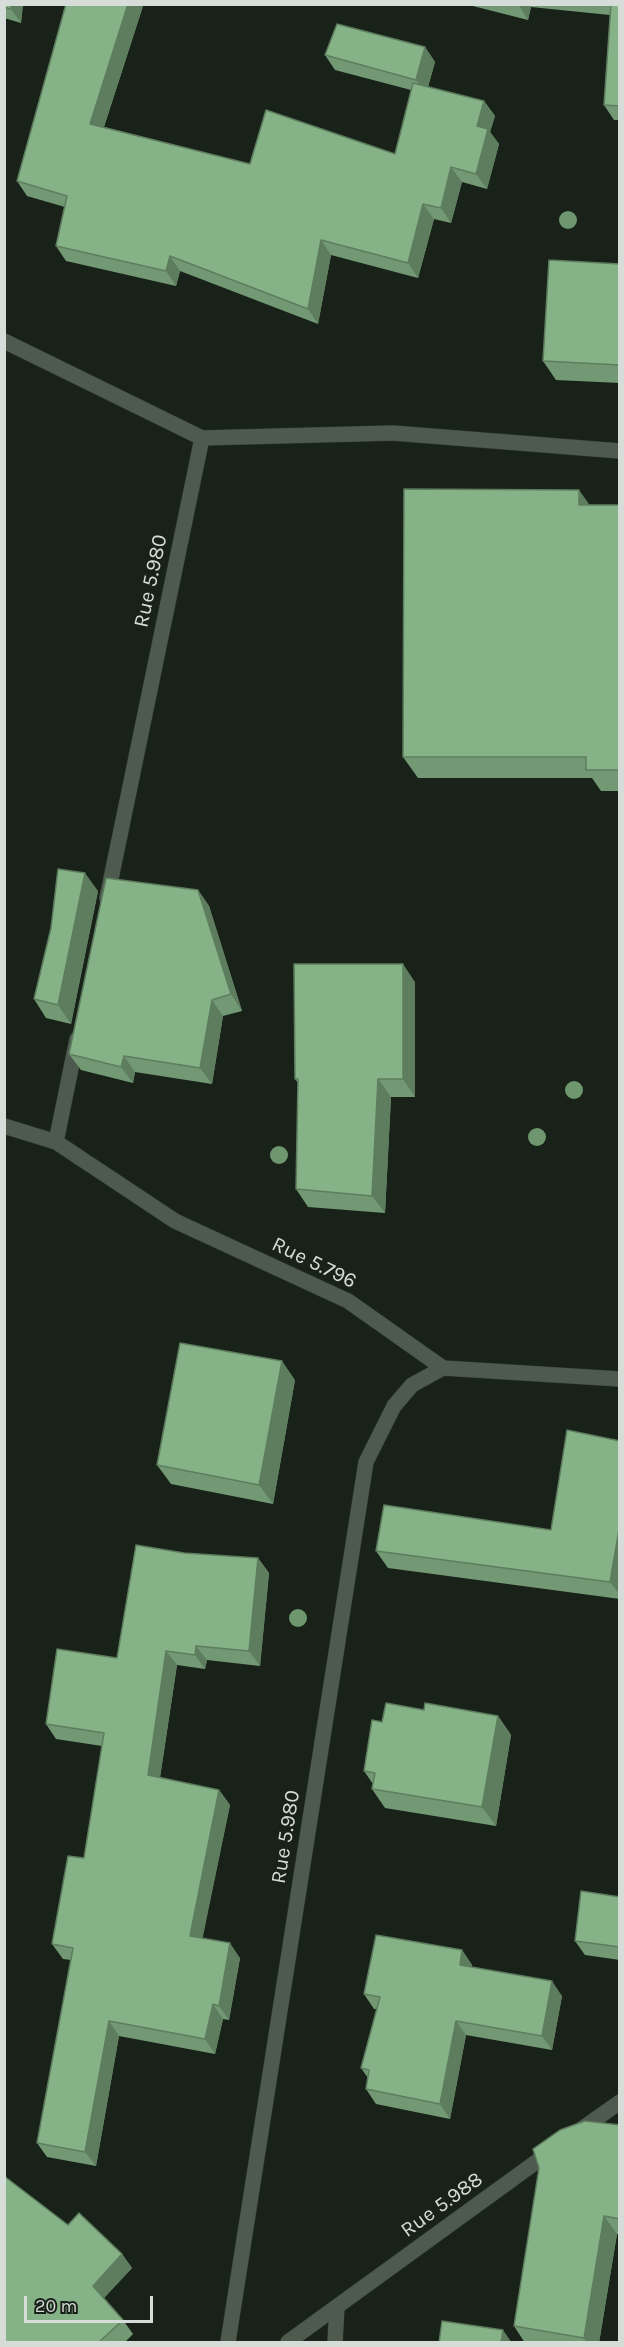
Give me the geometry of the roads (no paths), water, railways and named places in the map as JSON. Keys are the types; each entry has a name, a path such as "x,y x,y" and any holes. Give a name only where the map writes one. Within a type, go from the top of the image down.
{"street":[{"path":"4,341 202,438 393,433 620,451"},
{"name":"Rue 5.980","path":"102,919 202,438"},
{"path":"56,1142 80,1024"},
{"name":"Rue 5.796","path":"4,1126 56,1142 175,1221 348,1301 443,1368"},
{"path":"443,1368 620,1379"},
{"name":"Rue 5.980","path":"228,2343 366,1462 394,1406 412,1385 443,1368"},
{"name":"Rue 5.988","path":"288,2343 620,2102"},
{"path":"335,2343 337,2307"}]}
